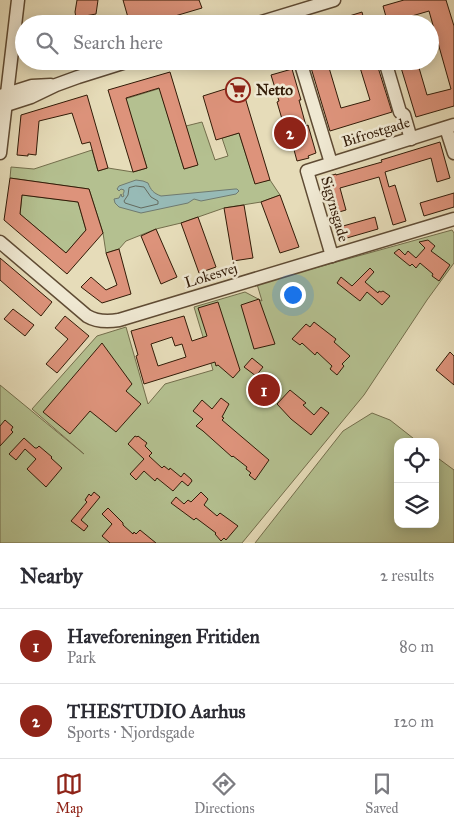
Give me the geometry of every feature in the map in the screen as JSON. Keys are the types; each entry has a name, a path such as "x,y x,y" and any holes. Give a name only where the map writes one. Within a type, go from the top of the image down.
{"street":[{"path":"16,15 18,0"},
{"path":"285,15 334,0"},
{"path":"0,153 3,100 15,20"},
{"path":"3,100 31,97 56,85 100,70"},
{"path":"303,70 331,163"},
{"path":"388,70 400,112 404,115 411,139"},
{"path":"450,127 454,152"},
{"name":"Bifrostgade","path":"307,171 450,127"},
{"name":"Sigynsgade","path":"307,171 332,256"},
{"name":"Lokesvej","path":"0,242 87,316 105,322 119,320 454,219"}],"green space":[{"path":"161,88 184,169 197,165 186,126 202,122 215,160 228,156 222,138 239,133 255,183 270,180 280,195 261,202 224,208 181,223 156,229 126,241 119,249 106,253 103,233 89,189 10,178 11,167 34,169 92,150 98,171 108,168 133,172 147,168 125,99"},
{"path":"22,195 78,202 86,230 66,253 20,214"},
{"path":"452,230 454,233 454,263 364,395 242,543 0,543 0,385 84,454 32,409 97,336 126,327 148,404 165,384 213,370 194,307 245,292 262,301 257,284"},
{"path":"372,413 390,420 413,438 394,438 394,528 439,528 439,459 454,470 454,543 255,543 343,431"}],"water":[{"path":"136,180 148,183 156,194 161,196 235,189 239,191 236,194 201,201 194,199 188,203 141,213 119,207 114,199 119,198 121,194 122,197 124,196 124,190 121,189 119,191 117,189 119,186"}],"building":[{"path":"77,0 98,0 96,14 76,15"},
{"path":"123,0 199,0 202,8 178,15 127,15"},
{"path":"404,0 446,0 454,26 454,106 416,117 402,70 420,70 427,95 451,89 439,46 439,15 430,15 429,11 415,15 386,15 383,6"},
{"path":"292,70 306,126 308,125 316,153 308,156 309,158 297,161 290,135 287,136 271,75"},
{"path":"312,70 330,70 341,108 370,100 361,70 379,70 392,112 330,131"},
{"path":"170,72 198,165 184,169 159,88 126,98 147,168 133,172 108,90"},
{"path":"241,84 270,180 255,184 239,133 216,140 203,96"},
{"path":"87,95 108,168 98,171 90,142 82,144 72,113 39,121 36,155 17,155 21,115"},
{"path":"440,142 450,178 437,182 431,158 385,172 389,187 395,185 406,221 393,225 379,177 340,188 346,210 332,214 322,178 382,162 381,160"},
{"path":"10,178 89,189 103,233 67,274 4,220","holes":["22,195 78,202 86,230 66,253 20,214"]},
{"path":"454,193 454,207 424,216 420,203"},
{"path":"280,195 299,247 280,253 261,202"},
{"path":"244,205 253,258 233,261 224,208"},
{"path":"198,217 216,267 199,273 181,223"},
{"path":"375,217 378,229 340,240 336,228"},
{"path":"156,229 177,277 161,284 141,236"},
{"path":"428,240 435,246 431,251 450,265 439,281 420,263 416,268 412,264 410,266 394,253 399,249 405,255 408,251 416,258 425,248 419,242"},
{"path":"119,249 131,294 102,303 81,287 91,277 106,290 117,285 106,253"},
{"path":"0,258 52,302 41,316 0,280"},
{"path":"370,268 374,272 365,282 378,293 383,291 390,296 382,305 367,292 360,301 337,283 341,277 352,286"},
{"path":"259,299 275,344 254,349 241,305"},
{"path":"218,302 240,370 233,378 218,365 216,366 215,362 144,384 131,331 184,316 192,341 207,336 198,308","holes":["172,337 175,346 182,344 186,357 158,366 151,344"]},
{"path":"13,309 34,325 25,336 4,319"},
{"path":"65,316 89,336 57,373 46,364 68,339 55,328"},
{"path":"314,322 336,339 334,342 350,356 342,364 344,366 337,375 330,369 332,366 317,352 315,355 302,343 300,345 292,339 306,324 310,327"},
{"path":"102,343 132,384 126,391 141,404 116,432 90,411 70,434 43,412"},
{"path":"450,352 454,356 454,385 436,370"},
{"path":"252,358 263,367 256,376 244,367"},
{"path":"290,390 306,403 303,405 314,415 321,407 329,413 311,435 291,419 277,404"},
{"path":"221,398 229,404 222,420 269,460 255,480 249,475 251,473 246,469 247,467 232,457 196,426 203,419 193,411 202,400 212,409"},
{"path":"5,420 13,427 11,430 13,432 0,446 0,426"},
{"path":"135,436 138,436 147,443 145,446 152,453 149,456 162,468 164,466 169,470 170,468 181,477 184,473 191,479 192,481 188,486 182,481 173,491 157,478 155,481 144,471 136,480 130,474 144,459 128,444"},
{"path":"24,438 35,448 39,446 62,468 46,487 27,469 36,459 25,449 16,460 9,454"},
{"path":"94,492 100,497 81,520 88,526 84,531 71,521 87,502 85,500 89,494 91,496"},
{"path":"201,492 208,499 204,505 217,516 220,513 238,526 226,540 224,538 221,541 216,533 171,503 176,497 184,504 188,500 191,502"},
{"path":"108,508 133,534 140,530 156,543 110,543 102,536 112,524 102,514"}],"place":[{"name":"Netto","path":"238,90"},
{"name":"THESTUDIO Aarhus","path":"290,133"},
{"name":"Haveforeningen Fritiden","path":"264,390"}]}
